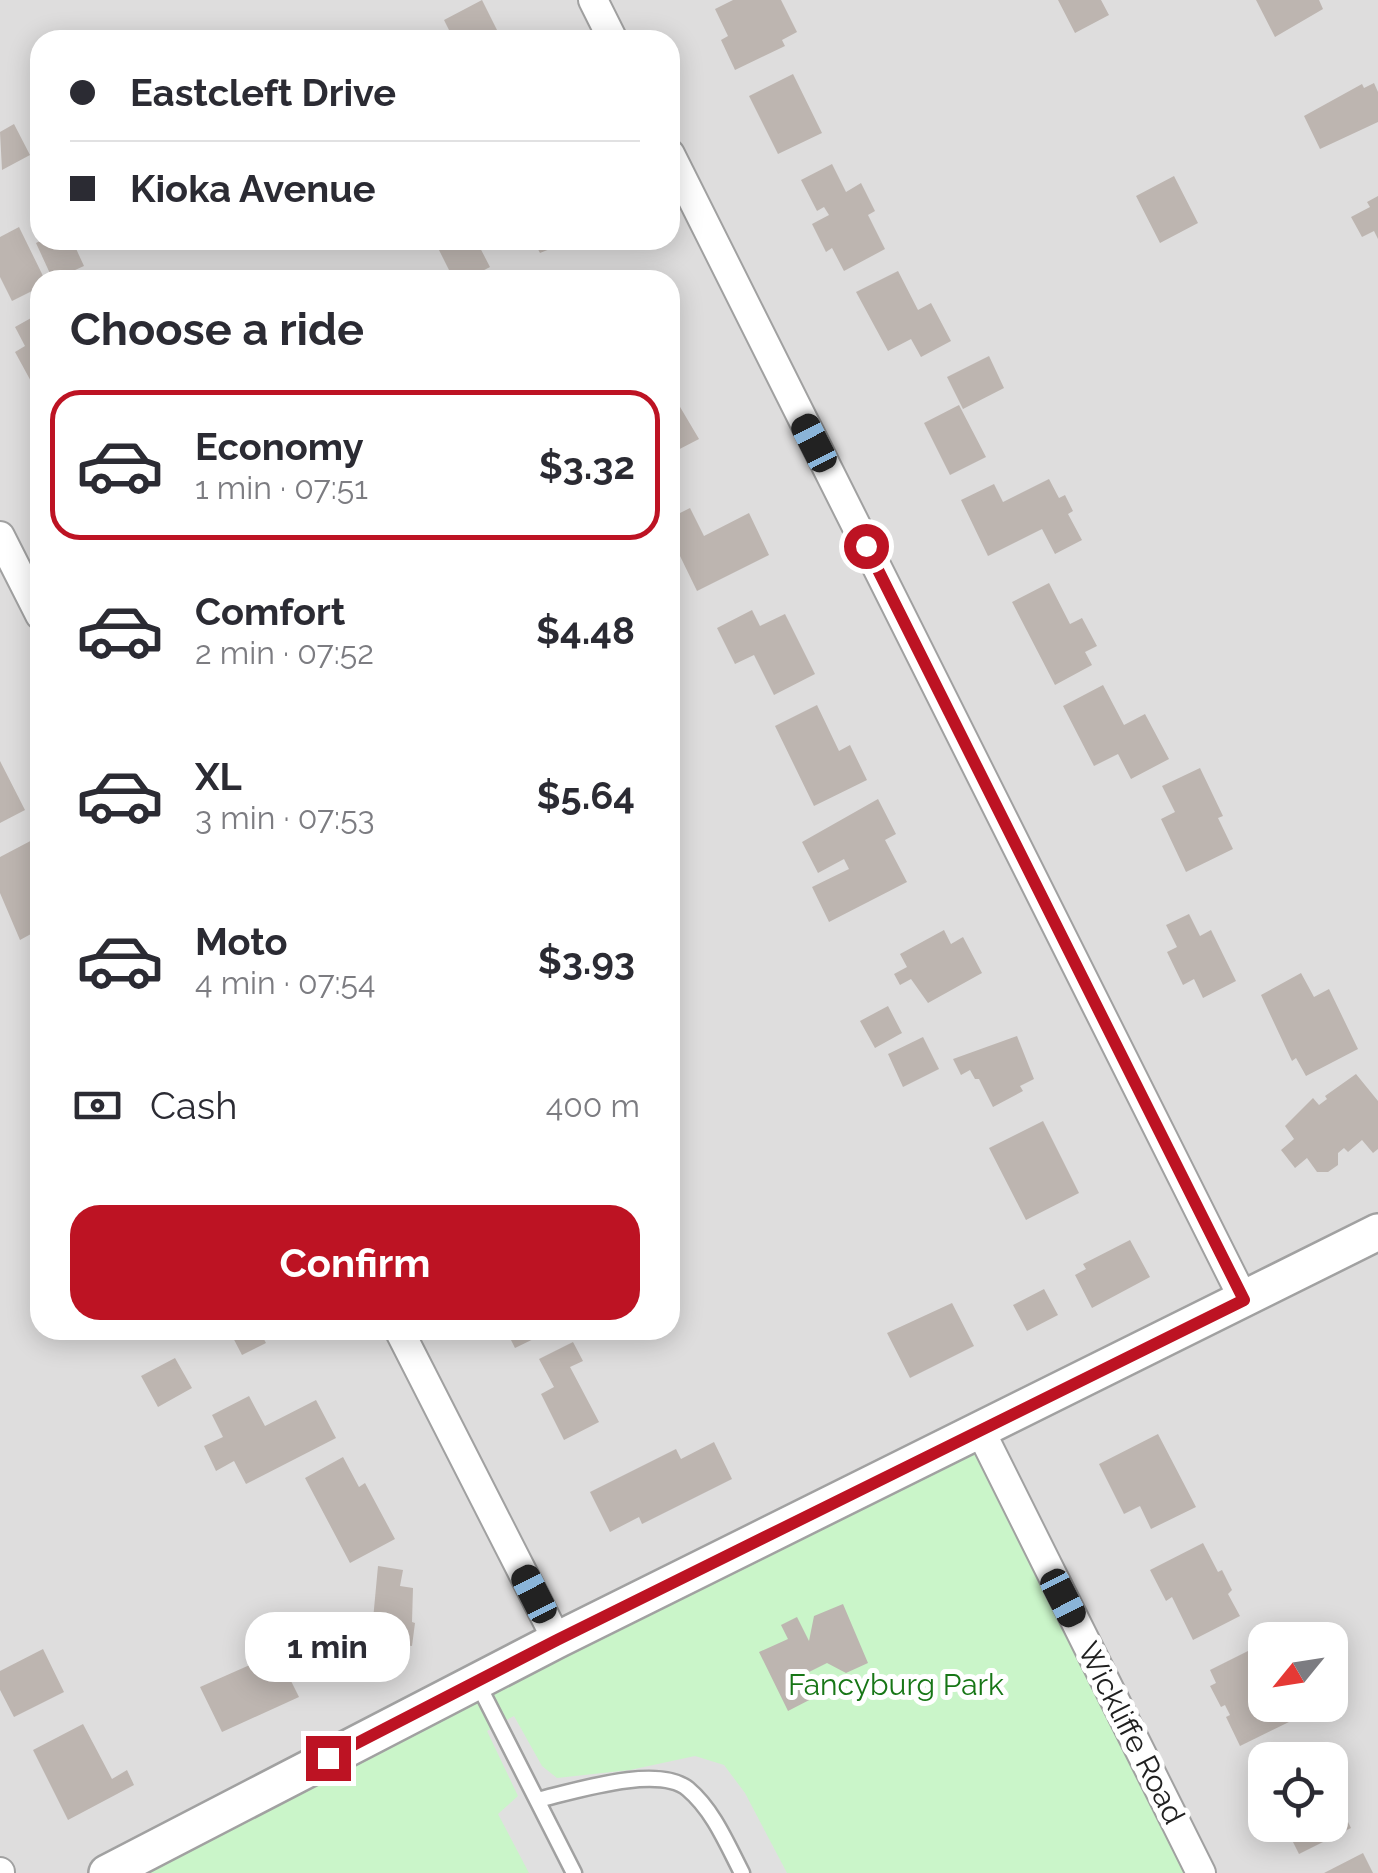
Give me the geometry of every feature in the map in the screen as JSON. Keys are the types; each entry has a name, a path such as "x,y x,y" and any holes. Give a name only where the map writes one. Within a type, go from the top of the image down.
{"street":[{"path":"594,0 608,30"},
{"path":"680,174 1244,1300"},
{"path":"0,536 30,595"},
{"path":"107,1873 557,1640 1378,1232"},
{"path":"404,1340 557,1640"},
{"name":"Wickliffe Road","path":"980,1432 1201,1873"}],"lane":[{"path":"477,1682 574,1873"},
{"path":"537,1800 654,1778 684,1785 705,1806 742,1873"}],"shaded area":[{"path":"0,0 1378,0 1378,1873 0,1873"},
{"path":"514,1716 542,1766 557,1778 630,1770 695,1756 724,1765 745,1793 787,1873 529,1873 498,1814 518,1796 487,1731"}],"green space":[{"name":"Fancyburg Park","path":"981,1432 1201,1873 107,1873"}],"building":[{"path":"482,0 497,30 449,30 444,20"},
{"path":"733,0 781,0 797,32 782,40 785,46 735,70 721,40 728,36 715,9"},
{"path":"1058,0 1101,0 1109,15 1075,33"},
{"path":"1256,0 1319,0 1323,9 1275,37"},
{"path":"793,74 822,133 778,154 749,96"},
{"path":"1374,83 1378,92 1378,122 1320,149 1304,116 1362,84 1364,88"},
{"path":"14,124 30,155 2,170 0,132"},
{"path":"832,164 846,192 861,183 875,211 868,215 885,249 844,271 832,248 826,252 812,224 829,215 824,207 817,211 801,180"},
{"path":"1174,176 1198,223 1160,243 1136,196"},
{"path":"1378,196 1378,239 1374,231 1362,237 1351,217 1370,207 1367,202"},
{"path":"19,227 40,270 30,270 30,292 12,301 0,277 0,237"},
{"path":"39,250 77,250 84,266 75,270 48,270"},
{"path":"439,250 481,250 490,267 484,270 449,270"},
{"path":"898,271 918,310 931,303 951,341 921,357 911,339 888,351 856,292"},
{"path":"30,319 30,380 15,352 25,346 15,327"},
{"path":"989,356 1004,388 963,409 947,377"},
{"path":"959,405 986,457 950,475 924,423"},
{"path":"680,407 699,439 680,449"},
{"path":"1049,479 1059,498 1065,495 1073,511 1068,514 1082,540 1055,554 1042,529 988,556 961,500 994,484 1003,502"},
{"path":"690,508 704,536 749,513 769,555 697,591 680,556 680,513"},
{"path":"1049,583 1070,624 1082,618 1097,646 1085,652 1092,665 1055,685 1012,602"},
{"path":"752,610 760,626 785,614 815,674 774,695 754,655 735,664 717,628"},
{"path":"1103,685 1124,725 1145,714 1169,759 1131,779 1118,754 1094,766 1063,706"},
{"path":"817,705 839,751 850,745 867,780 814,806 775,726"},
{"path":"0,761 25,810 0,823"},
{"path":"1200,768 1223,816 1218,818 1233,849 1186,872 1161,819 1175,812 1162,786"},
{"path":"878,799 896,834 885,840 907,882 829,922 812,887 849,869 844,859 818,873 802,842"},
{"path":"30,841 30,934 20,940 0,893 0,857"},
{"path":"1189,914 1200,936 1211,930 1236,981 1203,998 1194,979 1183,985 1167,952 1177,947 1166,925"},
{"path":"944,930 951,944 963,937 982,973 928,1003 911,979 900,985 894,974 907,967 900,954"},
{"path":"1301,973 1314,997 1329,989 1358,1049 1306,1076 1296,1058 1292,1061 1261,995"},
{"path":"888,1006 902,1033 875,1048 860,1021"},
{"path":"1017,1036 1034,1079 1020,1086 1023,1091 993,1107 979,1079 970,1070 961,1075 953,1059"},
{"path":"923,1037 939,1069 903,1087 888,1054"},
{"path":"1356,1074 1378,1101 1378,1149 1373,1153 1362,1140 1348,1152 1344,1148 1338,1153 1338,1165 1328,1172 1317,1172 1307,1158 1295,1168 1281,1150 1294,1139 1285,1126 1313,1098 1319,1105 1327,1099 1325,1096"},
{"path":"1043,1121 1079,1193 1026,1220 989,1148"},
{"path":"1130,1240 1150,1277 1092,1308 1075,1275 1086,1269 1083,1264"},
{"path":"1044,1289 1058,1315 1027,1331 1013,1305"},
{"path":"952,1303 974,1346 910,1378 887,1333"},
{"path":"234,1340 264,1340 266,1343 242,1355"},
{"path":"511,1340 531,1340 515,1348"},
{"path":"573,1342 583,1361 570,1367 599,1422 564,1440 541,1394 554,1387 539,1359"},
{"path":"175,1358 192,1388 158,1407 141,1376"},
{"path":"249,1396 265,1426 316,1400 336,1438 246,1484 234,1461 216,1471 204,1446 223,1437 212,1415"},
{"path":"1158,1434 1196,1507 1151,1529 1140,1506 1124,1514 1099,1464"},
{"path":"714,1442 732,1479 642,1524 639,1517 610,1532 590,1492 676,1449 681,1459"},
{"path":"343,1457 359,1487 365,1483 395,1539 350,1563 305,1478"},
{"path":"1203,1543 1218,1572 1222,1570 1232,1590 1228,1594 1240,1616 1193,1640 1172,1597 1166,1601 1150,1570"},
{"path":"378,1566 403,1570 400,1586 413,1588 412,1646 371,1641"},
{"path":"843,1604 868,1663 846,1673 827,1663 805,1674 817,1696 788,1711 759,1652 788,1639 781,1625 797,1617 809,1641 814,1616"},
{"path":"43,1649 64,1692 14,1717 0,1690 0,1671"},
{"path":"1248,1651 1248,1722 1289,1722 1240,1746 1226,1717 1230,1715 1225,1705 1221,1707 1210,1686 1216,1683 1210,1670"},
{"path":"277,1653 299,1697 222,1732 200,1687"},
{"path":"83,1724 112,1779 127,1770 134,1785 68,1820 33,1750"},
{"path":"1293,1842 1323,1842 1299,1854"},
{"path":"1363,1853 1373,1873 1324,1873"}],"route":[{"path":"328,1758 557,1640 1244,1300 866,546"}]}
